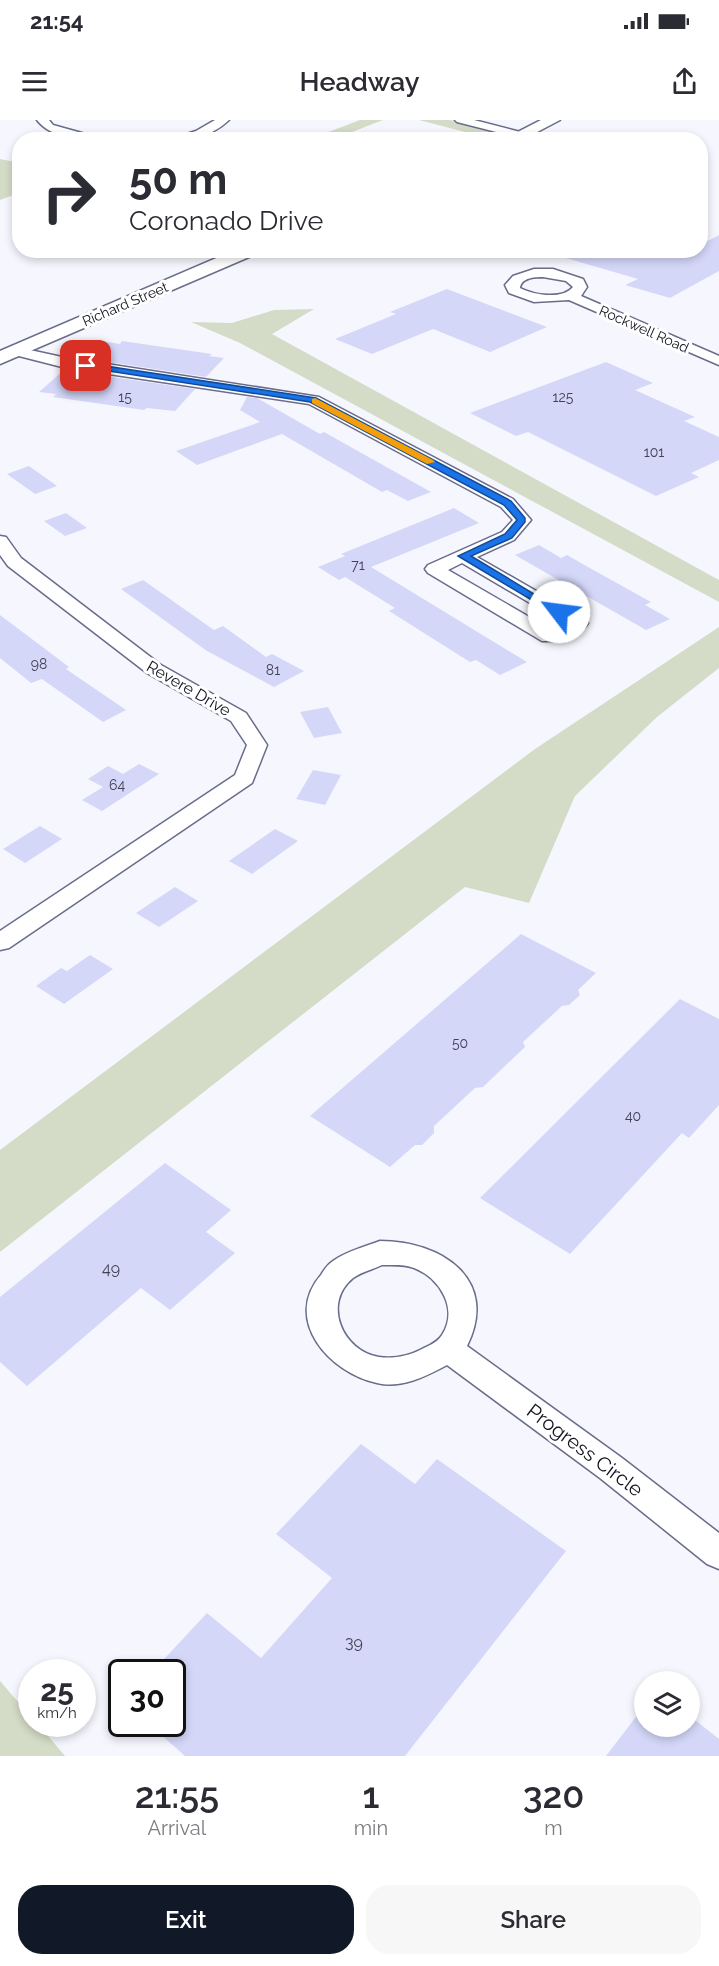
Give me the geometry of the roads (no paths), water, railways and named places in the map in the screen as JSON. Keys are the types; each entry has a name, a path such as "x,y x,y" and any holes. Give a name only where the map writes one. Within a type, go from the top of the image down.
{"street":[{"path":"43,120 49,127 69,132"},
{"path":"203,132 223,120"},
{"path":"461,120 498,132"},
{"path":"525,132 553,120"},
{"name":"Richard Street","path":"8,354 231,258"},
{"name":"Rockwell Road","path":"570,296 719,361"},
{"path":"8,354 313,400 507,503 522,520 508,536 434,569 549,637 578,623 464,556"},
{"name":"Revere Drive","path":"0,542 7,566 154,669 239,717 257,744 244,778 0,942"},
{"path":"380,1253 401,1253 421,1258 439,1268 453,1281 461,1298 463,1316 459,1334 448,1349 433,1361 414,1369 393,1372 372,1369 353,1362 342,1354 326,1335 322,1324 321,1307 324,1292 340,1272 362,1258 380,1253"},
{"name":"Progress Circle","path":"448,1349 611,1468 719,1553"}]}
